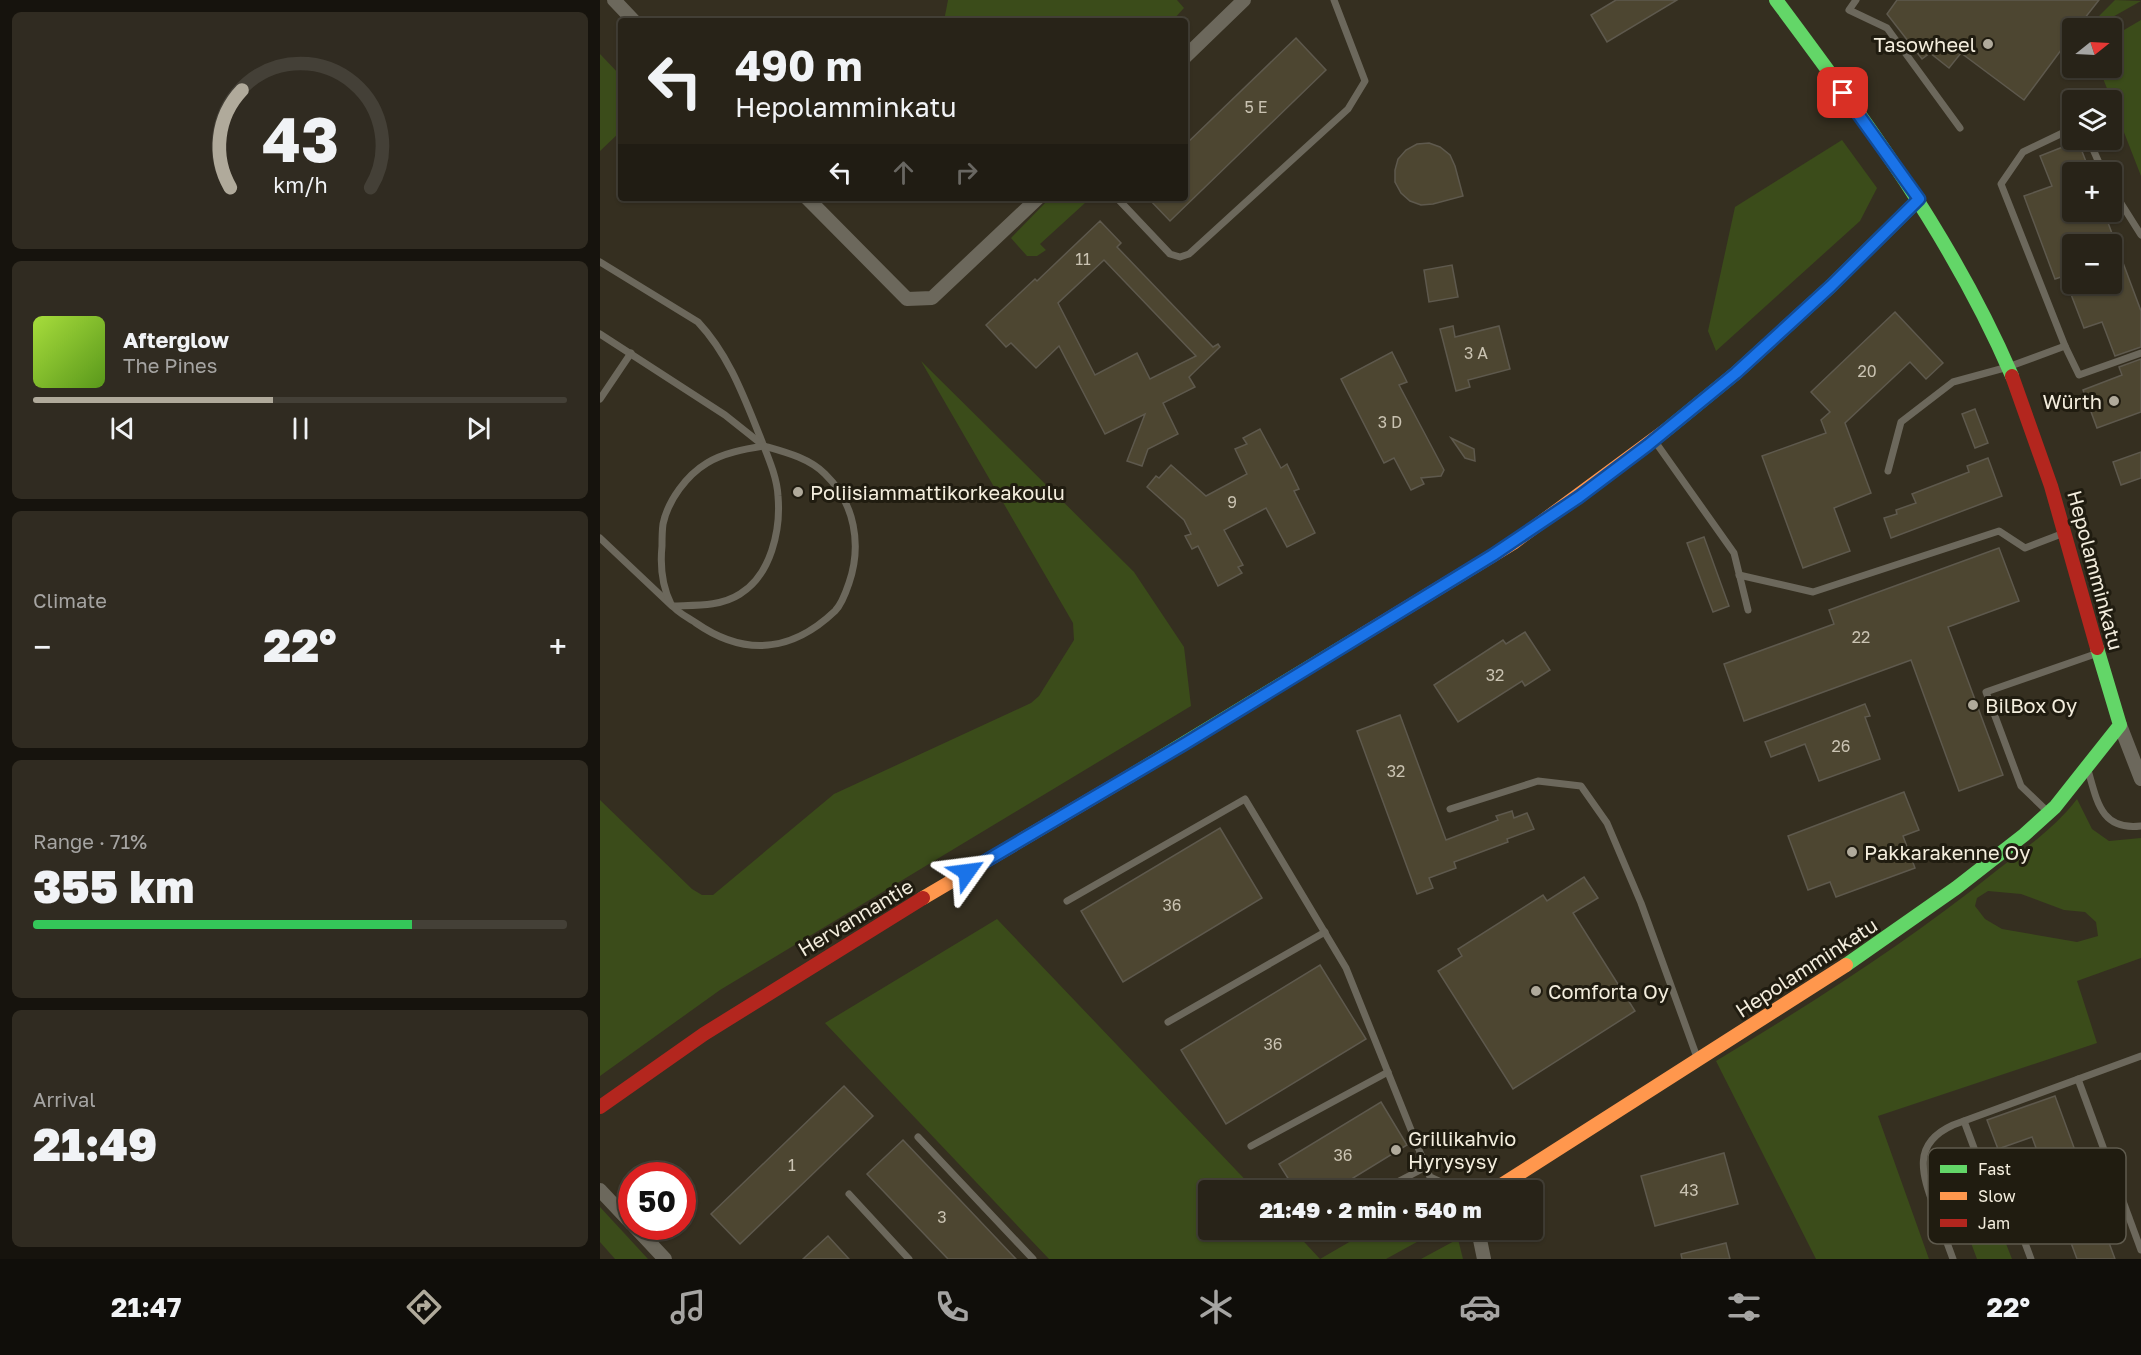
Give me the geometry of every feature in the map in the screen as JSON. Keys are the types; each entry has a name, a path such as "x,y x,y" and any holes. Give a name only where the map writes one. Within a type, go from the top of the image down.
{"main road":[{"name":"Hepolamminkatu","path":"1509,1180 1880,943 1970,877 2049,813 2120,725 2046,467 2008,367 1962,272 1919,199 1776,0"},
{"name":"Hervannantie","path":"600,1107 704,1034 792,979 907,908 1196,737 1513,543 1654,440 1736,373 1831,286 1919,199"}],"street":[{"path":"614,0 631,18"},
{"path":"1188,54 1244,0"},
{"path":"810,201 907,299 932,298 1035,201"},
{"path":"2120,725 2141,779"},
{"path":"600,1191 618,1210"},
{"path":"647,1240 665,1259"},
{"path":"1480,1240 1484,1259"}],"lane":[{"path":"1120,201 1170,254 1180,257 1189,254 1348,109 1365,81 1334,0"},
{"path":"1856,0 1849,10 1887,28 1960,128"},
{"path":"2062,133 2023,152 2001,184 2065,346 2079,375 2141,353"},
{"path":"2122,205 2141,235"},
{"path":"600,262 698,322 711,335 733,372 764,446 778,494 778,526 771,553 757,578 739,594 714,604 672,606"},
{"path":"600,334 725,415 764,446 808,462 825,474 841,494 852,516 856,536 854,569 838,608 818,627 800,637 781,644 757,646 738,644 710,632 672,606 600,538"},
{"path":"1888,471 1901,422 1953,382 2008,367 2065,346"},
{"path":"600,399 631,353"},
{"path":"1654,440 1734,553 1748,610"},
{"path":"672,606 660,565 663,523 671,502 686,481 708,462 746,449 764,446"},
{"path":"1739,574 1813,592 1999,531 2025,548 2066,532"},
{"path":"2049,813 2021,786 2013,770 1986,692 2098,653"},
{"path":"2087,767 2104,816 2114,824 2125,827 2141,826"},
{"path":"1450,809 1538,781 1581,786 1607,823 1641,903 1698,1060"},
{"path":"1067,902 1245,799 1346,968 1430,1177 1437,1180"},
{"path":"1168,1022 1325,932"},
{"path":"1928,1190 1923,1171 1923,1158 1934,1136 1964,1121 2141,1056"},
{"path":"1251,1146 1388,1072"},
{"path":"2078,1079 2103,1148"},
{"path":"1964,1121 1974,1148"},
{"path":"918,1137 1033,1259"},
{"path":"1401,1180 1426,1167"},
{"path":"849,1194 909,1259"},
{"path":"2126,1209 2141,1250"},
{"path":"1948,1244 1953,1259"},
{"path":"2025,1244 2031,1259"}],"green space":[{"path":"948,0 1177,0 1184,8 1175,18 945,18"},
{"path":"2115,0 2141,1 2111,18 2097,18"},
{"path":"2141,20 2141,176 2122,127 2122,90 2108,90 2103,78 2122,78 2122,31"},
{"path":"600,54 618,73 618,134 600,151"},
{"path":"1842,140 1877,188 1860,221 1716,351 1708,331 1735,207"},
{"path":"1047,201 1085,203 1040,244 1046,250 1037,256 1027,256 1011,238"},
{"path":"921,361 1134,572 1184,647 1191,706 720,990 600,1076 600,800 692,889 702,895 713,895 834,794 1031,703 1039,696 1074,640 1073,623"},
{"path":"2077,799 2092,829 2109,841 2141,838 2141,958 2077,981 2097,1043 1878,1116 1929,1259 1816,1259 1716,1061 1824,994 1894,947 2039,838","holes":["1988,891 2021,894 2064,910 2085,912 2096,922 2098,936 2077,942 2002,929 1985,919 1975,906 1977,898"]},
{"path":"997,919 1246,1180 1198,1180 1198,1240 1302,1240 1320,1259 1049,1259 825,1023"},
{"path":"600,1207 618,1226 618,1240 630,1240 648,1259 615,1259 600,1242"},
{"path":"1353,1240 1420,1240 1386,1259 1320,1259"},
{"path":"1458,1240 1463,1259 1421,1259"},
{"path":"1971,1244 2006,1244 2012,1259 1977,1259"}],"building":[{"path":"1616,0 1677,0 1607,42 1591,15"},
{"name":"Tasowheel","path":"1897,0 2099,0 2085,18 2062,18 2062,49 2024,100 1961,53 1949,68 1930,53 1922,59 1887,14"},
{"path":"1296,38 1326,70 1170,221 1151,201 1188,201 1188,142"},
{"path":"1429,143 1440,147 1450,155 1463,196 1421,205 1410,201 1401,193 1395,182 1398,159 1406,150 1417,144"},
{"path":"2062,147 2062,150 2081,150 2086,162 2062,162 2062,222 2108,222 2112,234 2062,234 2062,277 2055,279 2024,196 2052,186 2040,156"},
{"path":"1100,221 1121,243 1117,247 1213,347 1218,344 1220,347 1189,377 1195,387 1163,403 1178,434 1148,449 1142,466 1127,461 1145,414 1105,434 1059,346 1036,368 1011,343 1006,347 986,325 1035,279 1037,281","holes":["1104,260 1196,356 1150,379 1137,353 1095,375 1058,303"]},
{"path":"2122,260 2141,311 2141,347 2115,356 2102,322 2084,328 2071,294 2122,294"},
{"path":"1452,265 1458,297 1429,302 1424,270"},
{"path":"1895,312 1943,363 1926,379 1910,362 1845,423 1871,493 1834,508 1850,551 1803,568 1762,456 1826,433 1821,420 1830,412 1811,392"},
{"path":"1453,326 1455,337 1499,326 1510,369 1468,380 1470,387 1456,391 1440,329"},
{"path":"1392,352 1407,382 1399,385 1444,470 1441,476 1421,478 1424,484 1411,490 1394,458 1384,463 1341,379"},
{"name":"Würth","path":"2141,359 2141,412 2097,428 2083,390 2122,375 2119,367"},
{"path":"1975,409 1988,443 1975,448 1962,414"},
{"path":"1260,429 1281,468 1287,464 1299,489 1294,491 1315,533 1287,547 1266,508 1224,530 1243,565 1238,567 1242,573 1218,586 1198,546 1192,549 1185,536 1191,534 1184,520 1147,487 1156,476 1159,478 1171,465 1206,496 1247,474 1235,449 1247,444 1243,438"},
{"path":"1451,438 1474,449 1475,461 1465,458"},
{"path":"2141,452 2141,478 2121,485 2113,462"},
{"path":"1988,458 2002,496 1891,538 1884,518 1897,514 1896,510 1916,503 1912,494 1969,472 1967,466"},
{"path":"1704,537 1729,606 1713,612 1687,543"},
{"path":"1999,548 2019,601 1948,627 2003,775 1959,791 1911,660 1744,721 1724,664 1834,624 1829,610"},
{"path":"1525,632 1550,670 1525,686 1522,681 1458,722 1434,685 1503,640 1506,644"},
{"path":"1865,704 1870,716 1865,717 1880,759 1819,781 1805,744 1771,757 1765,742"},
{"path":"1400,715 1446,840 1498,820 1496,816 1512,811 1514,818 1527,813 1534,829 1507,839 1508,842 1454,862 1456,868 1429,878 1433,888 1417,894 1357,731"},
{"name":"Pakkarakenne Oy","path":"1904,792 1919,830 1903,836 1915,868 1836,897 1830,882 1808,890 1788,836"},
{"path":"1220,828 1262,898 1123,982 1081,911"},
{"name":"Comforta Oy","path":"1584,877 1598,898 1573,913 1635,1011 1513,1089 1438,971 1462,956 1458,949 1543,895 1547,901"},
{"path":"1320,965 1366,1039 1226,1124 1181,1050"},
{"path":"844,1086 873,1116 740,1244 711,1214"},
{"path":"2055,1096 2074,1148 2036,1148 2032,1137 1998,1148 1987,1120"},
{"path":"1381,1102 1407,1145 1350,1180 1289,1180 1279,1164"},
{"path":"903,1140 1016,1259 948,1259 867,1174"},
{"path":"1724,1153 1738,1204 1655,1226 1641,1176"},
{"path":"828,1236 849,1259 803,1259"},
{"path":"1726,1243 1730,1259 1682,1259 1681,1254"},
{"path":"2071,1244 2109,1244 2115,1259 2077,1259"}],"traffic: fast":[{"path":"1776,0 1874,135 1935,228 1989,325 2012,376"},
{"path":"1665,431 1736,373 1831,286 1919,199"},
{"path":"1130,776 1362,635"},
{"path":"1846,965 1956,888 2024,835 2055,807 2120,725 2097,648"}],"traffic: slow":[{"path":"1362,635 1513,543 1665,431"},
{"path":"923,898 1130,776"},
{"path":"1509,1180 1846,965"}],"traffic: jam":[{"path":"2012,376 2051,486 2097,648"},
{"path":"600,1107 704,1034 923,898"}],"place":[{"name":"Tasowheel","path":"1988,44"},
{"name":"Würth","path":"2114,401"},
{"name":"Poliisiammattikorkeakoulu","path":"798,492"},
{"name":"BilBox Oy","path":"1973,705"},
{"name":"Pakkarakenne Oy","path":"1852,852"},
{"name":"Comforta Oy","path":"1536,991"},
{"name":"Grillikahvio Hyrysysy","path":"1396,1150"}],"route":[{"path":"967,872 1186,743 1513,543 1648,445 1736,373 1831,286 1919,199 1843,93"}]}
